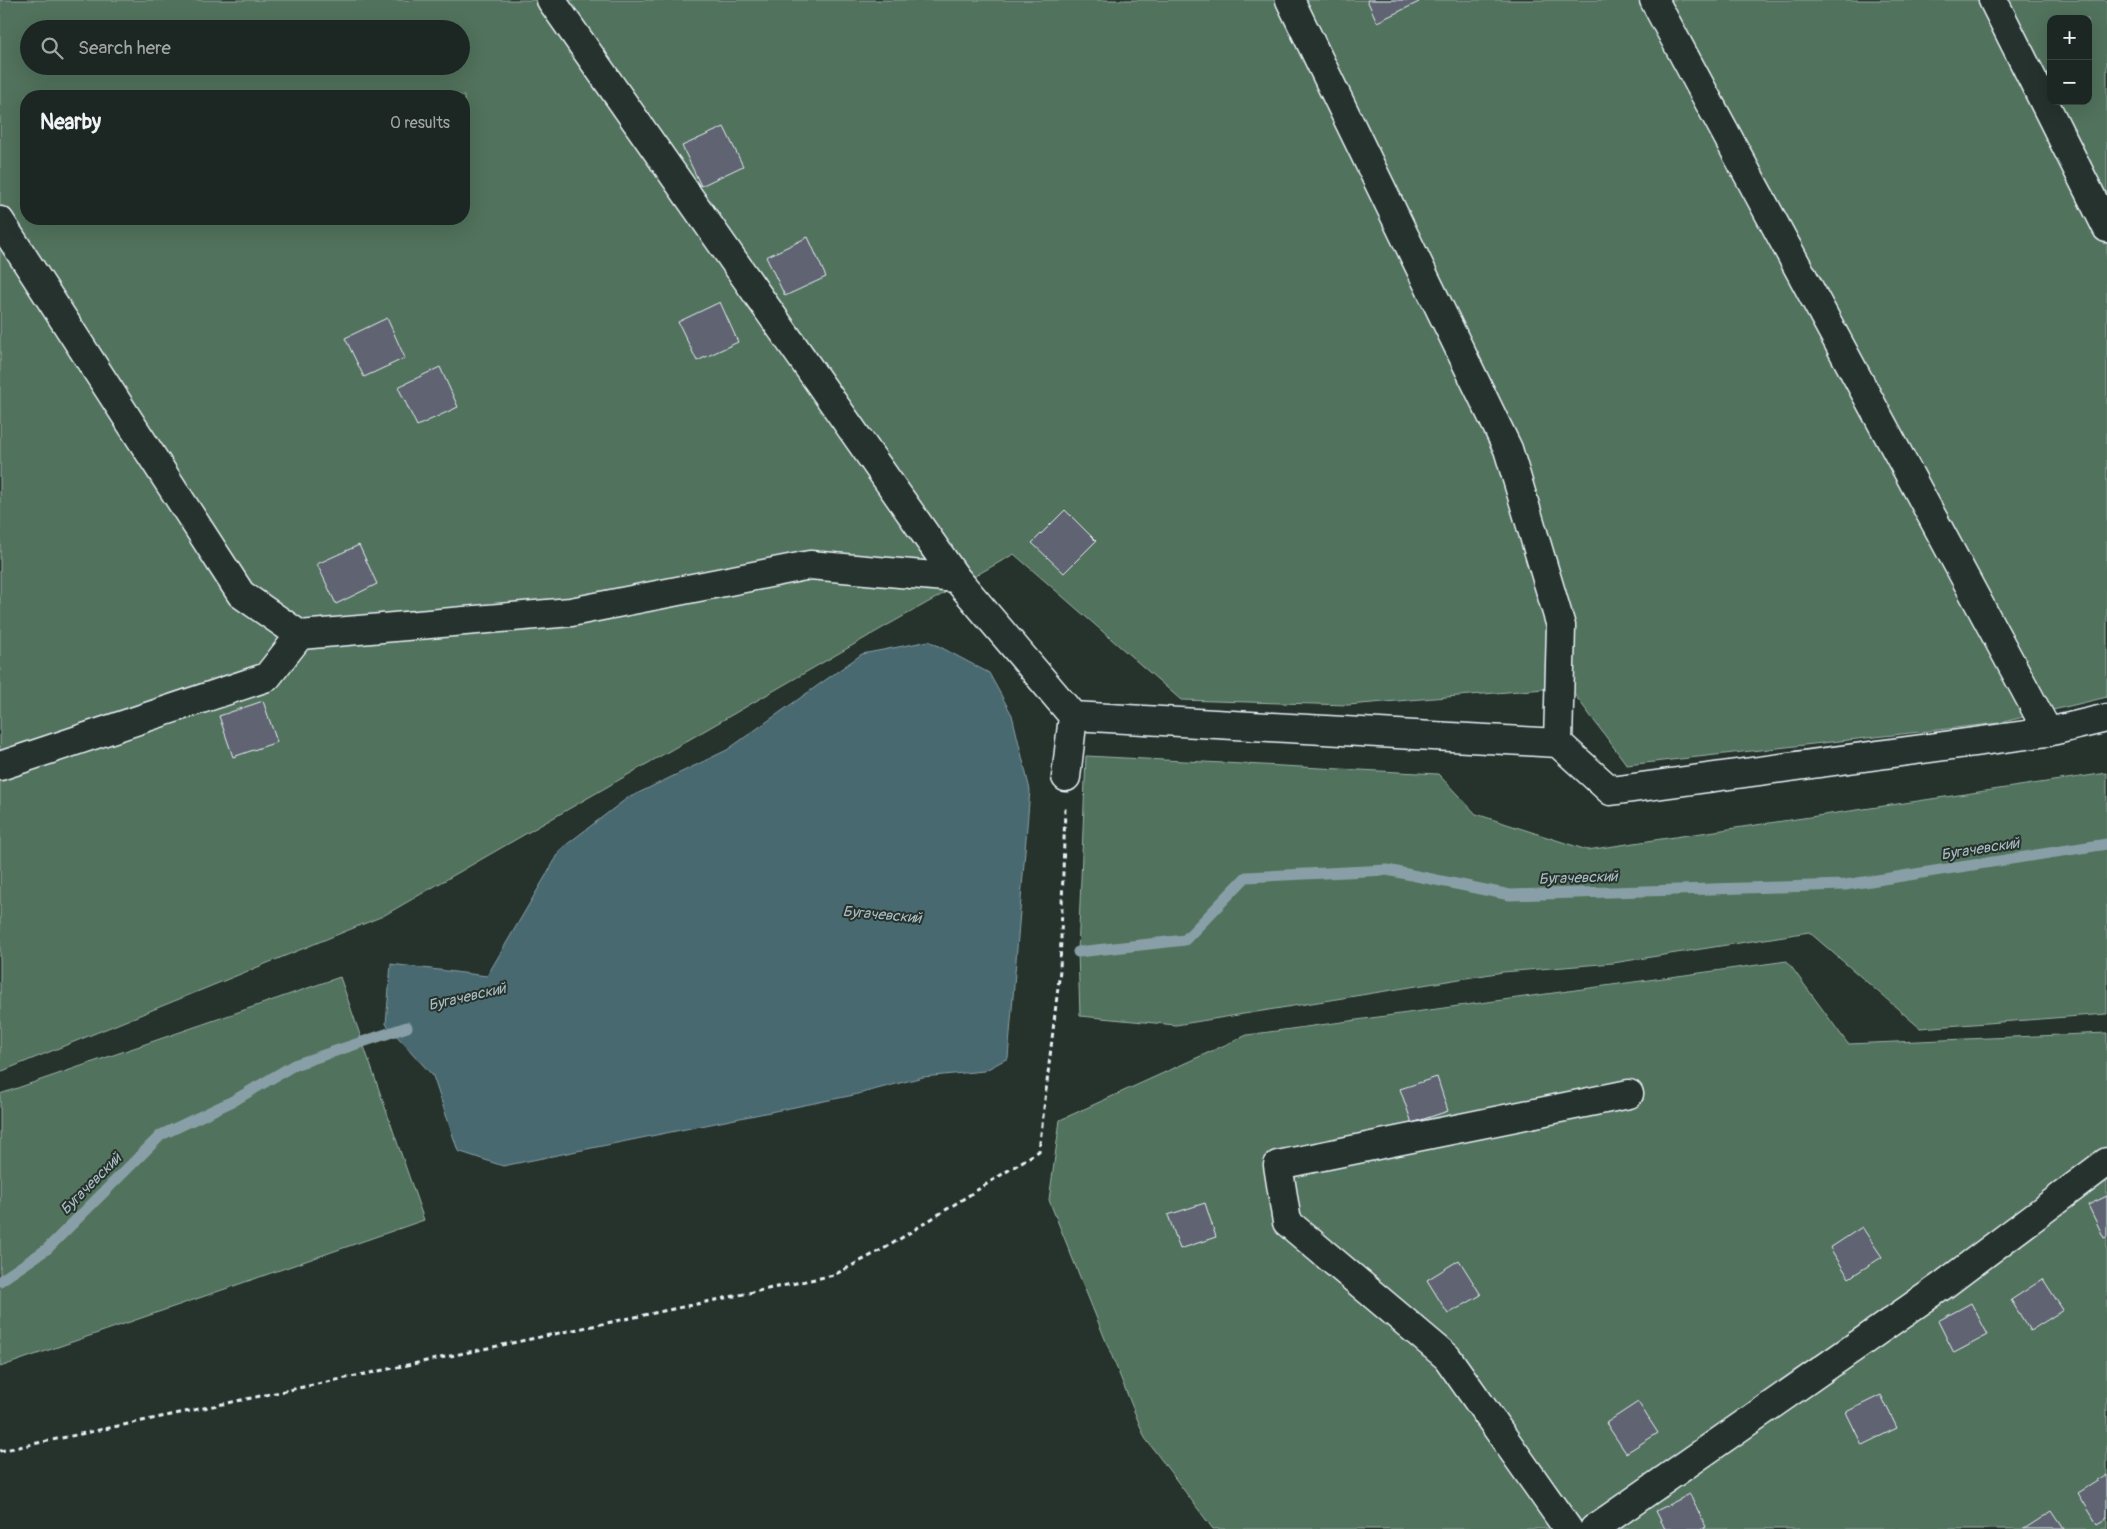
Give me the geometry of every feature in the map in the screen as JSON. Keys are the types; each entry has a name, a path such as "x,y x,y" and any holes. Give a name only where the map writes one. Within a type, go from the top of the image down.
{"lane":[{"path":"551,0 956,578 1073,716 1558,744 1611,791 2048,732 2107,718"},
{"path":"1290,0 1508,449 1561,626 1558,744"},
{"path":"1654,0 2048,732"},
{"path":"1993,0 2107,228"},
{"path":"0,221 241,594 300,635 571,612 810,565 956,578"},
{"path":"0,766 267,677 300,635"},
{"path":"1066,777 1073,716"},
{"path":"1568,1529 1447,1357 1287,1222 1278,1164 1630,1094"},
{"path":"1594,1529 1942,1286 2107,1162"}],"path":[{"path":"0,1451 834,1275 887,1247 1039,1151 1060,970 1066,777"}],"green space":[{"path":"0,0 2107,0 2107,697 1999,723 1627,765 1569,687 1348,705 1181,700 1014,554 383,916 0,1072"},
{"path":"1086,756 1438,774 1476,814 1587,850 2107,773 2107,1014 1920,1028 1809,932 1613,963 1503,972 1176,1025 1080,1016 1078,952"},
{"path":"1787,961 1848,1044 2107,1033 2107,1529 1213,1529 1145,1438 1049,1200 1060,1120 1247,1035"},
{"path":"340,977 424,1220 0,1367 0,1094"}],"water":[{"path":"929,641 989,673 1012,715 1030,790 1008,1058 984,1071 923,1077 854,1095 503,1166 458,1151 433,1076 386,1024 391,964 487,976 562,848 626,799 727,750 862,654"}],"building":[{"path":"1367,0 1418,0 1419,2 1377,22"},
{"path":"724,127 743,166 701,186 682,146"},
{"path":"808,237 826,277 785,296 766,257"},
{"path":"720,302 738,342 697,361 678,322"},
{"path":"387,318 405,358 364,377 345,338"},
{"path":"440,367 458,407 417,426 398,387"},
{"path":"1065,510 1096,541 1064,573 1032,543"},
{"path":"359,545 377,584 336,604 317,564"},
{"path":"263,701 277,742 233,757 219,716"},
{"path":"1437,1077 1448,1111 1412,1123 1400,1089"},
{"path":"2107,1196 2107,1237 2104,1238 2088,1205"},
{"path":"1205,1203 1216,1237 1180,1249 1168,1215"},
{"path":"1862,1227 1882,1257 1849,1278 1830,1248"},
{"path":"1459,1260 1481,1295 1448,1314 1427,1280"},
{"path":"2043,1279 2063,1310 2030,1331 2011,1300"},
{"path":"1971,1303 1988,1335 1954,1353 1938,1321"},
{"path":"1881,1395 1897,1428 1862,1445 1846,1412"},
{"path":"1638,1402 1658,1433 1626,1453 1606,1423"},
{"path":"2107,1475 2107,1518 2097,1524 2078,1493"},
{"path":"1690,1494 1706,1527 1702,1529 1665,1529 1656,1511"},
{"path":"2052,1511 2064,1529 2024,1529"}],"waterway":[{"name":"Бугачевский","path":"1078,952 1185,940 1246,877 1387,870 1510,895 1845,885 2107,844"},
{"name":"Бугачевский","path":"0,1281 47,1249 161,1135 235,1100 294,1065 407,1027"}]}
